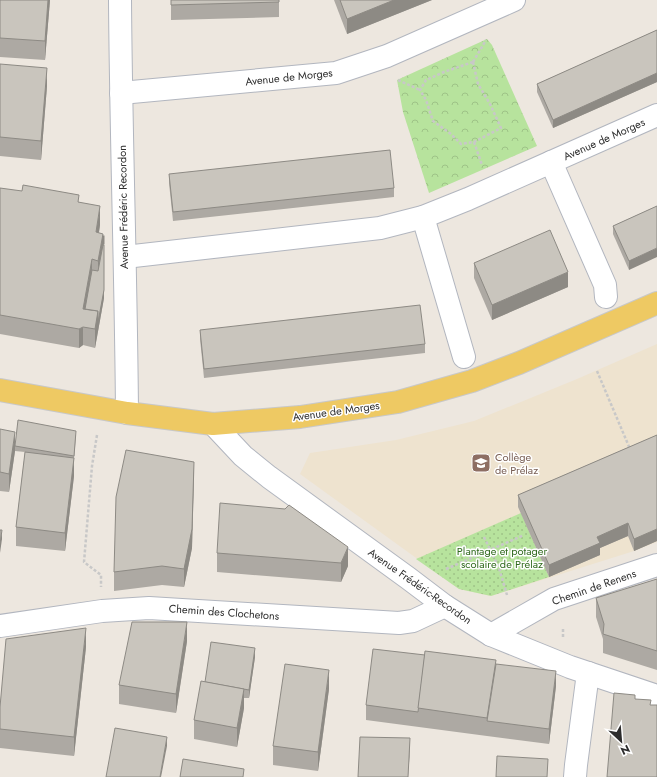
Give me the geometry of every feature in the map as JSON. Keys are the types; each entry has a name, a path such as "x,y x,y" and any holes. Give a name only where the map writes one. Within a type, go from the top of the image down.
{"main road":[{"name":"Avenue de Morges","path":"0,390 127,413 213,424 300,417 398,402 472,381 519,363 657,303"}],"street":[{"name":"Avenue Frédéric Recordon","path":"120,0 127,413"},
{"name":"Avenue de Morges","path":"121,93 336,72 387,56 514,0"},
{"name":"Avenue de Morges","path":"125,257 380,228 423,217 468,199 657,115"},
{"name":"Avenue de Morges","path":"551,162 605,285 606,297"},
{"path":"423,217 464,357"},
{"name":"Avenue Frédéric-Recordon","path":"213,424 243,456 269,477 445,606 491,634 570,667 657,696"},
{"name":"Chemin de Renens","path":"491,634 554,599 657,566"},
{"name":"Chemin des Clochetons","path":"0,626 102,611 149,608 399,623 413,621 445,606"},
{"path":"575,777 588,673"}],"path":[{"path":"420,90 426,80 473,62 487,39"},
{"path":"397,80 420,90 426,100 433,121 451,134 461,144 474,142 501,128 490,104 478,84 473,62"},
{"path":"474,142 483,170"},
{"path":"597,371 630,450"},
{"path":"97,435 92,466 84,562 101,575 102,591"},
{"path":"446,569 524,535"},
{"path":"484,537 508,595"},
{"path":"563,629 563,638"}],"shaded area":[{"name":"Collège de Prélaz","path":"657,344 657,542 634,551 491,596 459,589 300,474 310,453 396,440 474,421 577,379"}],"green space":[{"path":"487,39 492,45 537,146 429,193 403,112 397,80"},
{"name":"Plantage et potager scolaire de Prélaz","path":"521,513 549,577 491,596 459,589 416,559"}],"building":[{"path":"0,0 48,0 45,41 0,38"},
{"path":"171,0 279,0 279,2 171,5"},
{"path":"340,0 394,0 347,19"},
{"path":"657,30 657,73 553,120 537,84"},
{"path":"0,64 47,68 41,141 0,137"},
{"path":"390,150 394,188 173,212 169,174"},
{"path":"23,185 79,195 78,202 100,206 96,232 103,234 98,261 92,259 83,309 98,311 95,329 83,327 79,329 0,315 0,188 22,191"},
{"path":"657,206 657,248 629,261 613,226"},
{"path":"550,230 568,272 492,305 474,263"},
{"path":"103,245 104,290 98,322 98,311 85,309 92,270 98,271"},
{"path":"420,305 425,344 204,369 200,330"},
{"path":"18,420 76,431 74,456 15,446"},
{"path":"0,429 15,432 9,474 0,472"},
{"path":"657,435 657,529 634,539 628,523 597,537 600,543 549,565 518,495"},
{"path":"126,450 194,462 192,529 184,569 162,566 114,572 116,497"},
{"path":"25,452 74,458 65,533 16,527"},
{"path":"220,503 285,509 289,505 348,547 341,563 217,553"},
{"path":"0,530 2,530 0,544"},
{"path":"657,579 657,651 603,634 604,624 596,598"},
{"path":"132,622 187,622 176,694 119,685"},
{"path":"86,628 74,737 0,729 0,707 6,639"},
{"path":"211,642 255,648 249,690 205,682"},
{"path":"373,649 425,655 418,712 366,705"},
{"path":"425,651 496,660 487,718 418,708"},
{"path":"285,664 329,670 318,752 273,746"},
{"path":"496,664 556,671 549,729 487,721"},
{"path":"201,681 244,689 237,728 194,720"},
{"path":"614,693 635,695 635,699 651,700 650,705 657,705 657,777 607,777"},
{"path":"115,728 167,737 160,777 106,777"},
{"path":"360,737 410,738 408,777 358,777"},
{"path":"497,756 548,759 547,777 496,777"},
{"path":"183,759 244,769 243,777 180,777"}],"place":[{"name":"Collège de Prélaz","path":"481,463"}]}
